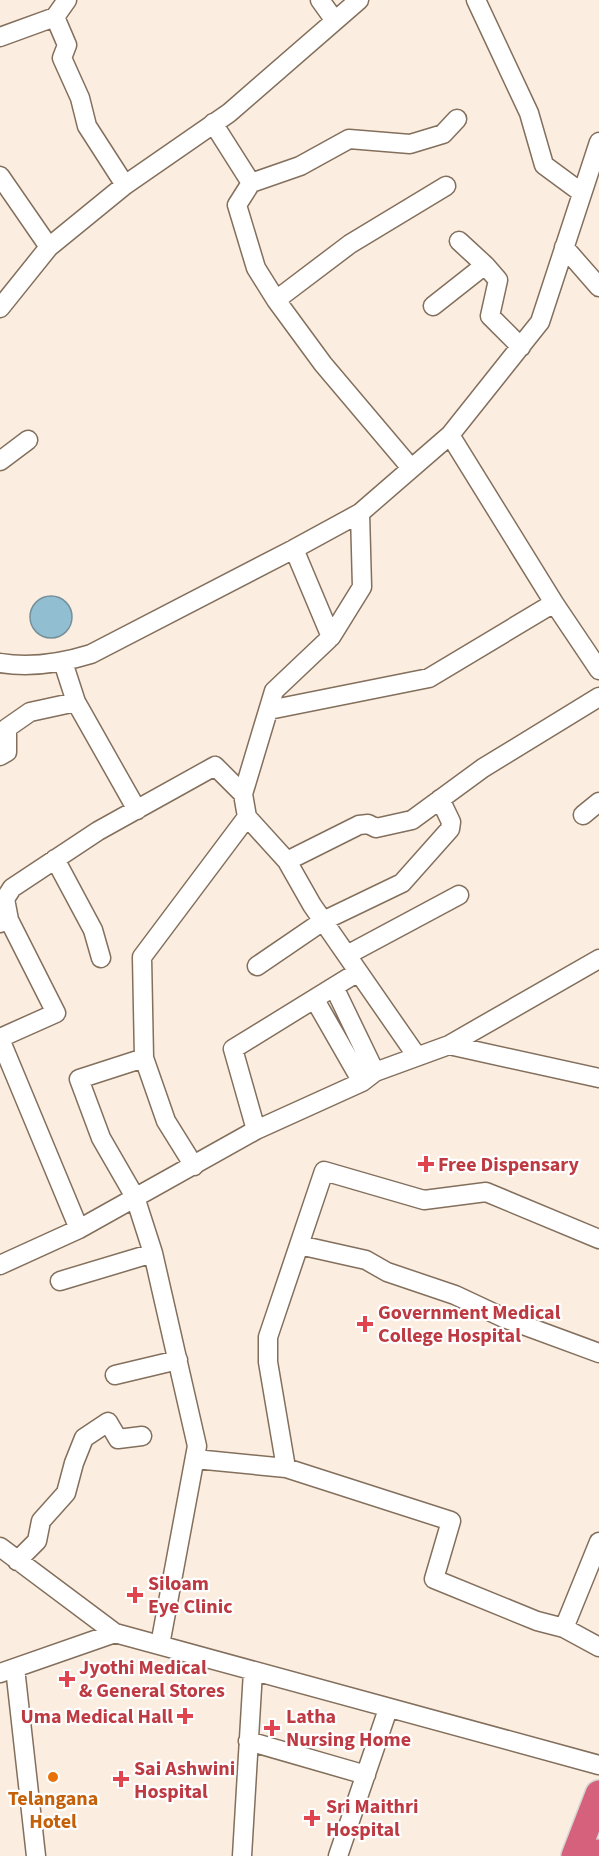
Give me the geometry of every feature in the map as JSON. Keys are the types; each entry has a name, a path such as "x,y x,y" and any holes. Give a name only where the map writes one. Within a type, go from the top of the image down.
{"highway":[{"path":"575,1856 592,1833 599,1794"}],"street":[{"path":"0,37 55,16 68,0"},
{"path":"320,0 335,21"},
{"path":"0,308 49,247 125,185 229,114 359,0"},
{"path":"476,0 529,113 544,165 582,193"},
{"path":"55,16 67,45 62,58 80,98 87,126 125,185"},
{"path":"411,468 323,364 276,300 256,268 237,205 251,183 300,166 349,139 410,144 443,134 457,119"},
{"path":"213,123 251,183"},
{"path":"0,663 14,665 63,662 91,654 360,513 450,435 540,322 599,142"},
{"path":"0,176 49,247"},
{"path":"276,300 350,244 446,186"},
{"path":"459,241 498,280 490,316 521,347"},
{"path":"564,247 599,287"},
{"path":"433,306 484,265"},
{"path":"450,435 554,603 599,670"},
{"path":"0,461 28,440"},
{"path":"360,513 362,587 331,637 274,691 243,794 247,817 287,861 323,921 416,1055"},
{"path":"294,549 331,637"},
{"path":"269,710 429,678 554,603"},
{"path":"63,662 76,702 137,810"},
{"path":"287,861 359,825 368,824 376,828 412,820 522,743 556,726 599,697"},
{"path":"0,756 7,752 7,728 30,712 76,702"},
{"path":"79,1229 0,1038 56,1013 4,921 8,891 55,859 215,766 243,794"},
{"path":"257,966 323,921 404,880 450,829 451,822 440,799"},
{"path":"583,815 599,802"},
{"path":"194,1166 166,1121 144,1058 142,957 247,817"},
{"path":"55,859 93,930 101,958"},
{"path":"346,955 459,895"},
{"path":"0,1265 79,1229 256,1130 416,1055 449,1045 599,959"},
{"path":"256,1130 233,1049 358,972"},
{"path":"334,987 369,1077"},
{"path":"315,1000 369,1077"},
{"path":"449,1045 599,1078"},
{"path":"144,1058 78,1079 102,1138 135,1197 153,1253 197,1446 160,1645"},
{"path":"286,1468 268,1362 268,1337 324,1171 424,1200 486,1192 599,1239"},
{"path":"299,1245 366,1260 387,1272 455,1295 504,1318 599,1353"},
{"path":"60,1281 153,1253"},
{"path":"115,1375 178,1359"},
{"path":"17,1562 37,1541 41,1521 66,1493 84,1438 108,1422 118,1439 142,1436"},
{"path":"195,1459 286,1468 451,1521 434,1579 537,1621 564,1628 599,1647"},
{"path":"564,1628 599,1542"},
{"path":"0,1547 17,1562 116,1633 599,1765"},
{"path":"36,1856 8,1671 116,1633"},
{"path":"242,1856 253,1671"},
{"path":"338,1856 388,1709"},
{"path":"248,1741 366,1775"}],"water":[{"path":"51,596 59,597 66,602 71,609 71,625 66,632 59,637 51,638 43,637 36,632 31,625 30,617 31,609 36,602 43,597"}],"place":[{"name":"Free Dispensary","path":"426,1164"},
{"name":"Government Medical College Hospital","path":"365,1324"},
{"name":"Siloam Eye Clinic","path":"135,1595"},
{"name":"Jyothi Medical & General Stores","path":"67,1679"},
{"name":"Uma Medical Hall","path":"185,1716"},
{"name":"Latha Nursing Home","path":"272,1728"},
{"name":"Telangana Hotel","path":"53,1777"},
{"name":"Sai Ashwini Hospital","path":"121,1779"},
{"name":"Sri Maithri Hospital","path":"312,1818"}]}
